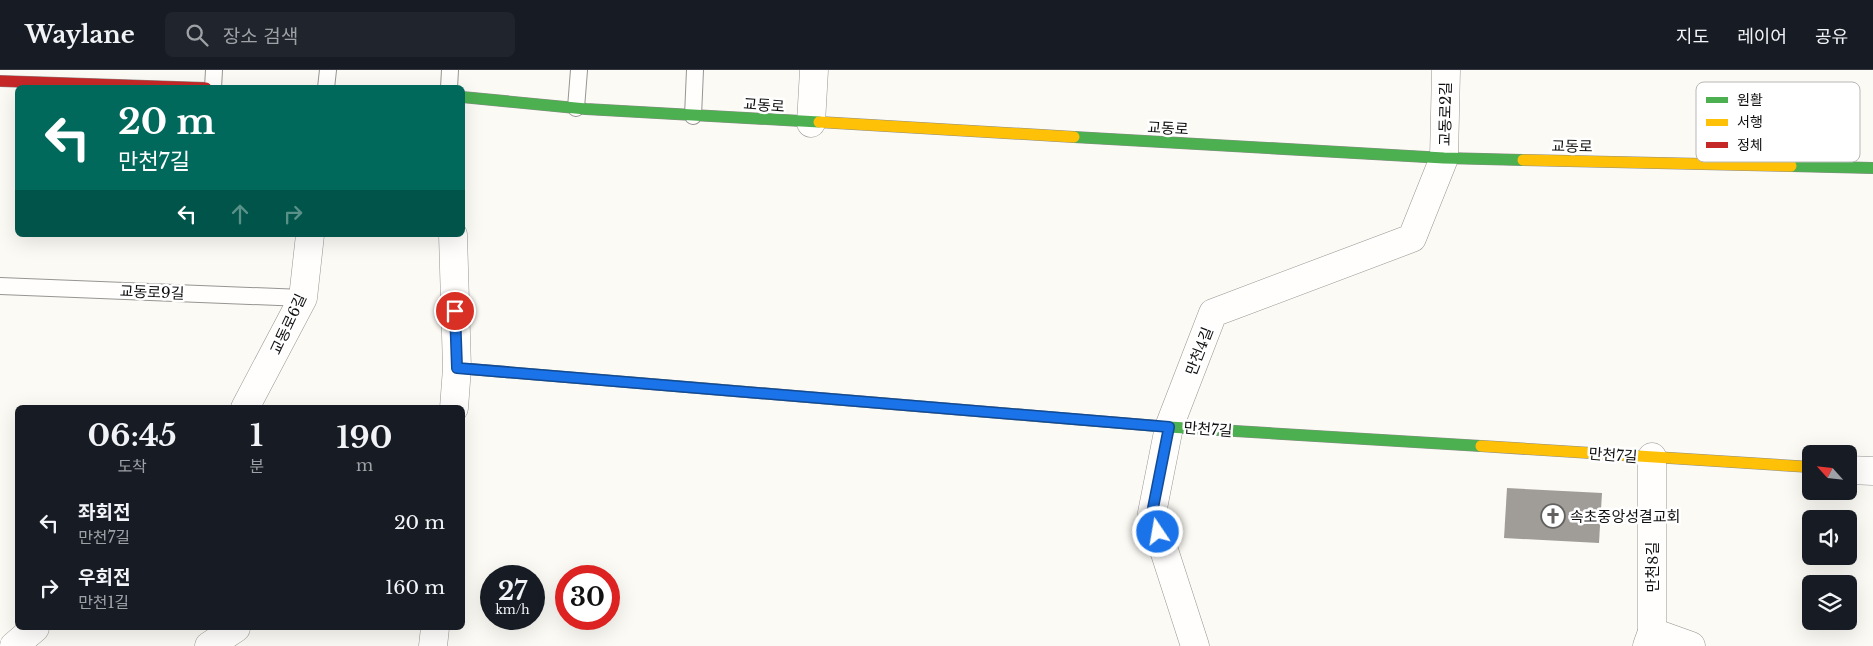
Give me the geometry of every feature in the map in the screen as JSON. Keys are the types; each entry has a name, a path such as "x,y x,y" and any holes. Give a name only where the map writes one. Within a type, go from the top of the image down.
{"street":[{"path":"811,123 814,70"},
{"name":"교동로2길","path":"1444,158 1446,70"},
{"path":"0,81 85,76 176,85"},
{"name":"교동로","path":"465,97 576,108 693,116 1444,158 1873,168"},
{"name":"만천4길","path":"1195,646 1152,513 1169,427 1213,313 1412,238 1444,158"},
{"name":"교동로6길","path":"247,405 303,298 310,237"},
{"path":"453,237 457,368 454,405"},
{"name":"만천7길","path":"457,368 1169,427 1802,466"},
{"name":"만천8길","path":"1649,639 1652,457"},
{"path":"1858,470 1873,471"},
{"path":"14,646 34,630"},
{"path":"209,646 233,630"},
{"path":"434,646 435,630"},
{"path":"1649,639 1691,646"}],"lane":[{"path":"213,85 214,70"},
{"path":"326,85 328,70"},
{"path":"449,85 450,70"},
{"path":"576,108 578,70"},
{"path":"693,116 695,70"},
{"name":"교동로9길","path":"0,286 303,298"}],"building":[{"name":"속초중앙성결교회","path":"1507,488 1602,493 1599,543 1504,538"}],"traffic: fast":[{"path":"465,97 586,109 819,122"},
{"path":"1074,137 1444,158 1523,160"},
{"path":"1791,166 1873,168"},
{"path":"457,368 699,388"},
{"path":"1036,416 1169,427 1481,446"}],"traffic: slow":[{"path":"819,122 1074,137"},
{"path":"1523,160 1791,166"},
{"path":"699,388 1036,416"},
{"path":"1481,446 1802,466"}],"traffic: jam":[{"path":"0,81 118,85"}],"place":[{"name":"속초중앙성결교회","path":"1553,516"}],"route":[{"path":"455,311 457,368 1169,427 1152,513 1158,532"}]}
